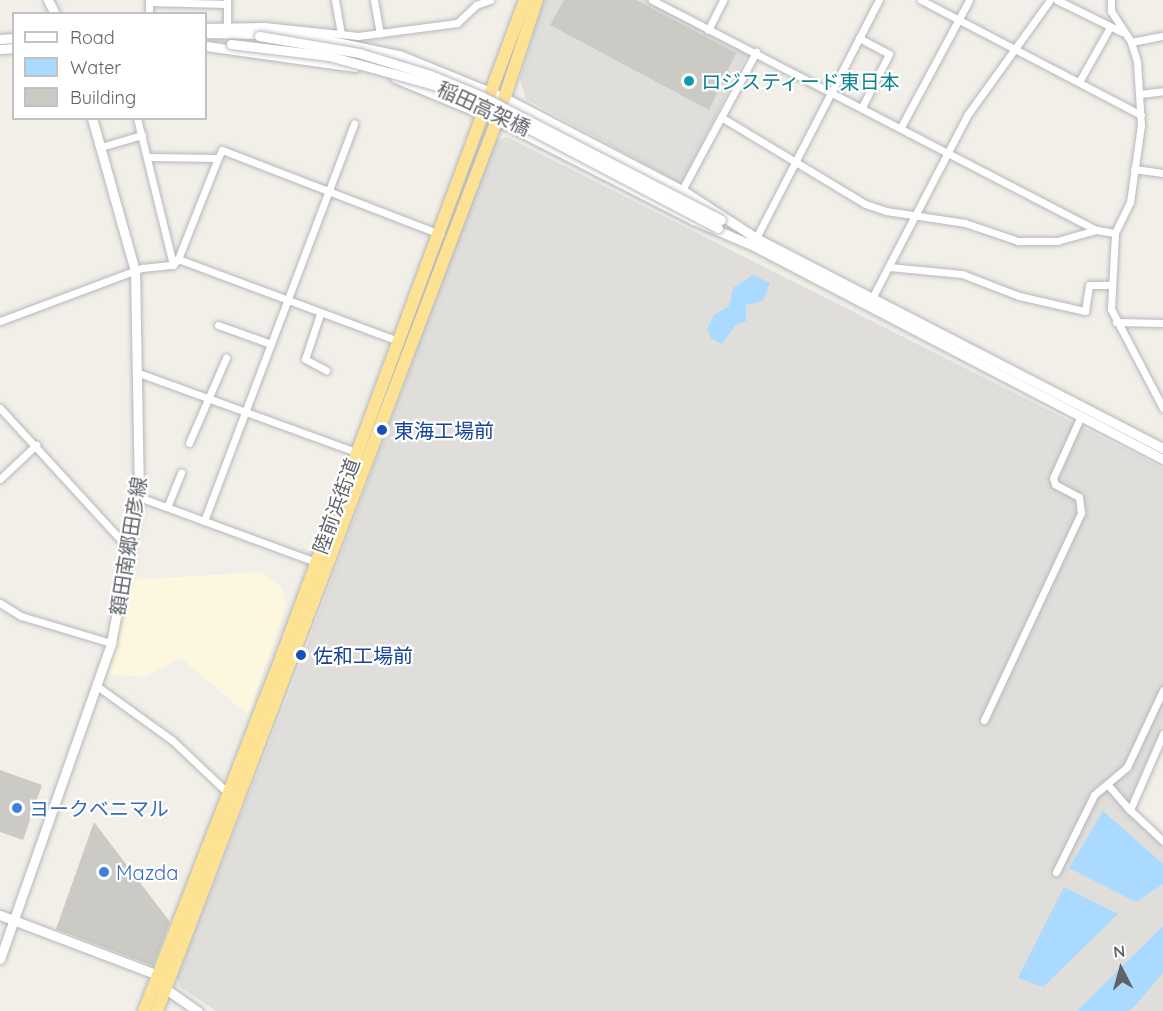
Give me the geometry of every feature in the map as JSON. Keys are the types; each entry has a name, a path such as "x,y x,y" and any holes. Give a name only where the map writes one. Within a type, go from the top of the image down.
{"highway":[{"name":"陸前浜街道","path":"144,1011 229,794 527,0"},
{"name":"陸前浜街道","path":"157,1011 497,120 505,98 527,0"}],"street":[{"path":"334,0 341,33"},
{"path":"374,0 380,33"},
{"path":"207,33 226,30 380,33 458,23 476,5 490,0"},
{"path":"652,0 862,106 1096,230 1115,233"},
{"path":"708,30 723,0"},
{"path":"755,242 879,0"},
{"path":"921,0 1141,115"},
{"path":"902,127 969,0"},
{"path":"867,306 968,114 1018,49 1050,0"},
{"path":"1057,0 1122,32"},
{"path":"1111,0 1122,32 1131,42 1140,94 1141,115 1130,202 1115,233 1109,285 1116,322 1163,407"},
{"path":"149,1 227,2 226,30"},
{"path":"207,27 303,35 357,45 399,55 505,98 682,190 755,242 867,306 1163,459"},
{"path":"1079,82 1110,27"},
{"name":"稲田高架橋","path":"226,30 359,53 430,75 481,96 720,224"},
{"path":"1131,42 1163,36"},
{"path":"859,38 889,54 862,106"},
{"path":"207,44 358,68 485,114 693,220 755,242"},
{"name":"稲田高架橋","path":"207,44 231,44 329,56 434,85 478,102 720,224"},
{"path":"682,190 756,52"},
{"path":"1140,94 1163,91"},
{"path":"721,117 865,204 916,216 965,223 1018,241 1039,243 1096,230"},
{"name":"額田南郷田彦線","path":"0,958 16,919 111,643 131,551 139,497 135,271 93,120"},
{"path":"138,120 176,262"},
{"path":"204,521 354,123"},
{"path":"101,147 142,135"},
{"path":"176,262 222,150 440,234"},
{"path":"149,157 218,158"},
{"path":"1134,169 1163,173"},
{"path":"720,224 873,297 1163,448"},
{"path":"0,321 135,271 176,262 398,341"},
{"path":"889,267 962,274 1019,296 1085,311 1089,285 1109,285"},
{"path":"320,314 305,359 326,370"},
{"path":"1116,322 1163,323"},
{"path":"218,324 271,344"},
{"path":"189,443 226,358"},
{"path":"136,372 208,396 356,452"},
{"path":"0,408 131,551"},
{"path":"984,720 1081,513 1079,497 1055,484 1053,478 1081,417"},
{"path":"0,479 36,445"},
{"path":"168,505 181,472"},
{"path":"139,497 168,505 204,521 316,562"},
{"path":"0,603 21,616 111,643"},
{"path":"97,686 172,740 229,794"},
{"path":"1056,872 1094,795 1127,767 1163,690"},
{"path":"1130,810 1163,734"},
{"path":"1108,785 1130,810 1163,841"},
{"path":"0,915 16,919 158,975 166,989 198,1011"}],"shaded area":[{"name":"ロジスティード東日本","path":"543,0 647,0 748,53 681,184 526,99 520,79"},
{"path":"507,137 1163,468 1163,725 1126,809 1163,845 1163,1011 216,1011 180,987 177,977 295,678 494,141"},
{"path":"260,572 281,587 287,604 248,715 181,658 144,677 106,674 130,580"}],"water":[{"path":"753,275 770,283 763,301 746,305 746,321 736,325 722,344 711,338 707,329 714,315 729,306 733,288"},
{"path":"1103,811 1163,864 1163,884 1136,902 1069,868"},
{"path":"1064,887 1118,914 1043,987 1018,978"},
{"path":"1163,926 1163,973 1134,1007 1128,1011 1077,1011"}],"building":[{"name":"ロジスティード東日本","path":"564,0 636,0 736,53 709,110 550,25"},
{"name":"ヨークベニマル","path":"0,770 42,785 23,840 0,832"},
{"name":"Mazda","path":"94,822 170,922 153,966 56,929"}],"place":[{"name":"ロジスティード東日本","path":"689,81"},
{"name":"東海工場前","path":"382,430"},
{"name":"佐和工場前","path":"301,655"},
{"name":"ヨークベニマル","path":"17,808"},
{"name":"Mazda","path":"104,872"}]}
